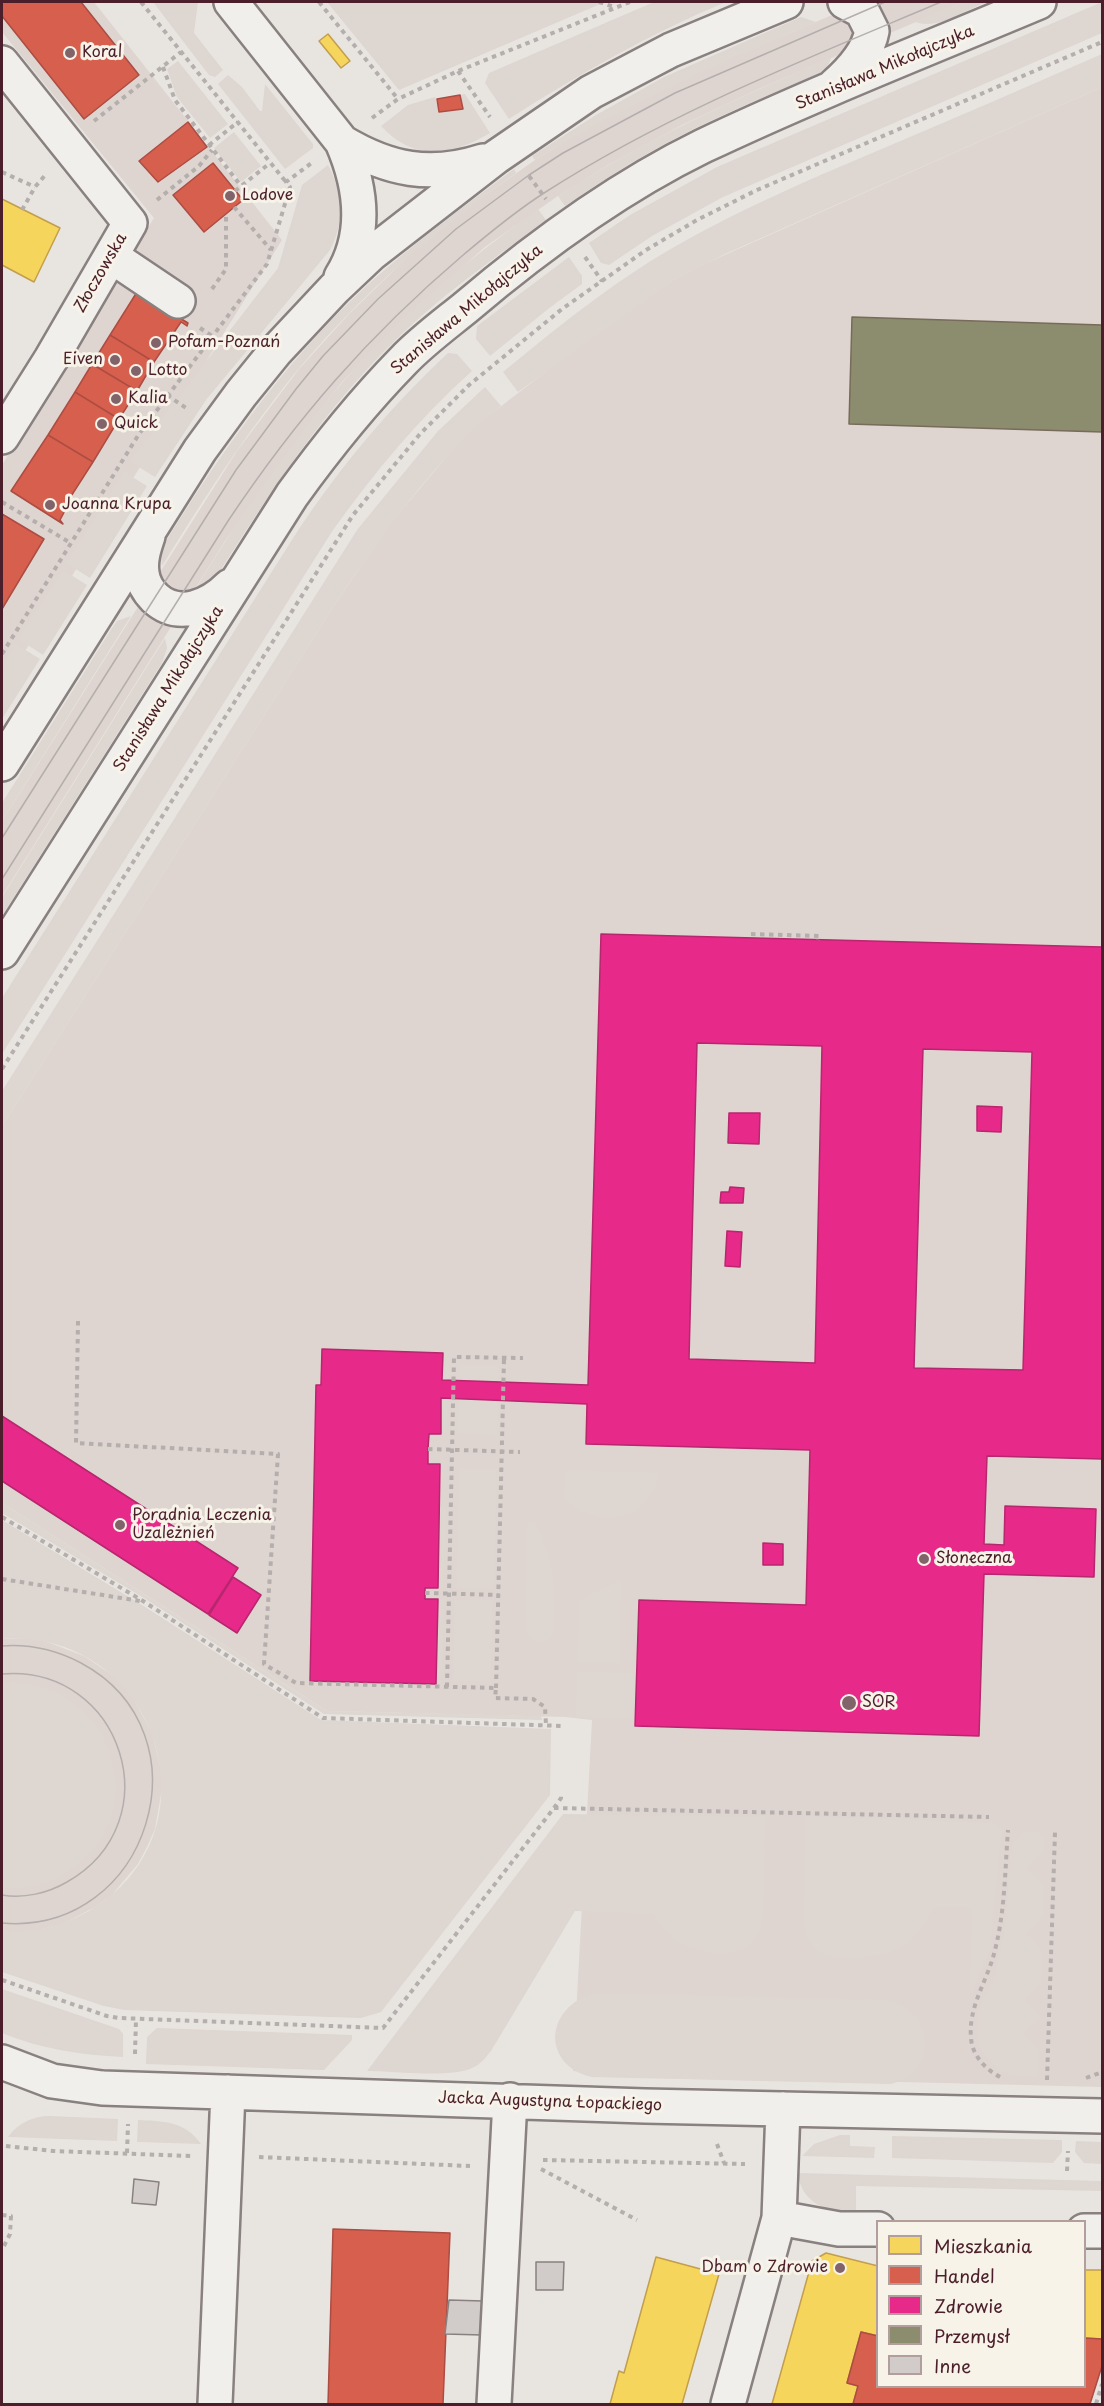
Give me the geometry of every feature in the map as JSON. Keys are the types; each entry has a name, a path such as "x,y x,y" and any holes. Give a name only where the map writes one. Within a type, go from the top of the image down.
{"street":[{"path":"231,2 342,142 356,182 359,223 351,255 334,289"},
{"path":"2,764 200,450 240,394 275,352 334,289 371,254 511,163 591,92 672,50 786,2"},
{"path":"820,95 846,75 870,39 872,31 867,17 862,11 845,2"},
{"name":"Stanisława Mikołajczyka","path":"2,952 292,495 324,450 404,359 492,285 566,228 644,178 702,147 1039,2"},
{"name":"Złoczowska","path":"2,63 58,156 130,223 51,359 2,437"},
{"path":"342,142 376,160 418,170 437,172 511,163"},
{"path":"111,256 193,298"},
{"path":"159,512 148,535 141,563 145,583 160,602 173,608 192,609 222,594 242,573"},
{"name":"Jacka Augustyna Łopackiego","path":"2,2068 52,2081 85,2086 783,2109 1102,2116"},
{"path":"215,2404 228,2092"},
{"path":"494,2404 510,2100"},
{"path":"728,2404 779,2218 783,2109"},
{"path":"779,2218 839,2229 876,2229"},
{"path":"1086,2231 1102,2230"}],"path":[{"path":"2,654 69,542 139,434 267,264 290,186 141,2"},
{"path":"319,2 398,99"},
{"path":"599,2 615,8"},
{"path":"371,119 398,99 458,71 630,2"},
{"path":"2,1069 353,515 420,434 443,410 562,309 687,226 747,195 1102,42"},
{"path":"22,210 35,187 58,156 181,52"},
{"path":"163,67 175,100 241,186"},
{"path":"458,71 493,123"},
{"path":"154,203 199,166 210,147 237,122"},
{"path":"286,182 315,161"},
{"path":"236,191 270,163"},
{"path":"511,163 549,204"},
{"path":"2,172 35,187"},
{"path":"234,207 271,250"},
{"path":"193,298 226,269 226,213"},
{"path":"583,255 602,281"},
{"path":"198,326 212,336"},
{"path":"167,395 187,408"},
{"path":"2,502 69,542"},
{"path":"751,934 819,936 818,940"},
{"path":"78,1321 76,1443 278,1454 264,1664 296,1683 496,1688"},
{"path":"447,1687 454,1357 523,1358"},
{"path":"504,1358 495,1698 538,1701 545,1707 546,1725"},
{"path":"428,1449 520,1452"},
{"path":"2,1517 143,1601 323,1718 564,1726"},
{"path":"2,1579 143,1601"},
{"path":"425,1593 498,1595"},
{"path":"2,1980 107,2016 382,2028 554,1808 561,1798 561,1793"},
{"path":"554,1808 989,1817"},
{"path":"1002,2079 981,2062 973,2049 970,2037 973,2008 992,1960 1000,1928 1008,1830"},
{"path":"1039,2083 1047,2083 1055,1832"},
{"path":"134,2064 136,2019"},
{"path":"127,2153 129,2120"},
{"path":"1067,2171 1068,2140"},
{"path":"6,2146 194,2156"},
{"path":"257,2157 475,2166"},
{"path":"637,2220 535,2163 754,2164"},
{"path":"2,2215 10,2216 10,2234 2,2250"},
{"path":"1096,2404 1102,2384"}],"shaded area":[{"path":"2,2 94,2 282,240 2,688 2,465 154,218 2,32"},
{"path":"153,2 198,2 194,33 223,70 215,77 209,75"},
{"path":"327,2 605,2 399,90"},
{"path":"654,2 726,2 669,27 615,56 509,119 485,83 489,73"},
{"path":"863,2 963,2 761,88 682,125 608,165 558,196 485,247 394,328 342,382 225,541 2,896 2,821 237,451 299,369 349,314 414,251 474,203 535,160 596,123 702,70"},
{"path":"963,2 987,2 943,21 924,24 915,22"},
{"path":"1102,2 1102,33 723,197 652,236 609,265 601,263 589,243 630,215 717,167"},
{"path":"801,17 816,22 673,86 535,160 532,156 596,115 664,77"},
{"path":"1102,54 1102,87 725,254 675,279 518,392 503,372 635,271 706,229 803,183"},
{"path":"831,58 827,68 820,73 674,139 642,156 565,206 558,196 657,138"},
{"path":"178,61 228,124 210,138 177,97 167,69"},
{"path":"228,75 242,87 260,111 262,111 265,84 313,144 313,148 285,169 218,84"},
{"path":"1102,87 1102,2087 618,2075 573,2071 592,1720 565,1717 327,1711 2,1503 2,1126 337,601 390,524 474,427 587,340 675,279"},
{"path":"465,94 490,133 461,147 433,152 420,150 406,146 381,126 408,105 435,97 440,112 463,108 460,95"},
{"path":"234,132 261,166 241,182 214,148"},
{"path":"328,165 337,186 340,208 338,229 330,250 206,400 155,477 130,460 278,268 302,185"},
{"path":"514,169 516,173 419,248 330,333 261,416 162,566 163,546 212,470 265,398 323,329 388,267"},
{"path":"538,209 546,220 440,300 394,341 365,372 337,404 286,471 215,579 206,586 196,588 268,478 294,442 350,374 426,297"},
{"path":"569,257 582,276 582,284 490,356 476,339 477,326"},
{"path":"448,353 457,354 472,371 398,447 333,530 2,1054 2,998 297,532 367,438 406,394"},
{"path":"485,387 501,406 454,449 432,473 355,575 2,1126 2,1091 357,530 438,431"},
{"path":"124,472 147,486 90,578 66,563"},
{"path":"63,570 87,585 43,655 18,639"},
{"path":"131,616 2,821 2,803 112,628 117,621"},
{"path":"165,638 167,648 162,663 2,916 2,897"},
{"path":"16,644 40,659 2,719 2,667"},
{"path":"460,1365 499,1365 497,1435 458,1433"},
{"path":"445,1366 449,1366 447,1433 443,1432"},
{"path":"459,1469 497,1469 494,1589 456,1588"},
{"path":"565,1470 660,1473 654,1489 645,1502 634,1511 606,1518 591,1515 577,1508 564,1497"},
{"path":"2,1503 327,1711 541,1716 542,1720 324,1714 144,1598 2,1513"},
{"path":"442,1507 446,1508 443,1588 440,1588"},
{"path":"2,1520 142,1605 321,1720 551,1729 550,1795 381,2012 361,2018 124,2010 104,2006 2,1972 2,1931 36,1930 68,1921 89,1911 130,1876 154,1834 162,1788 154,1742 133,1700 100,1666 56,1644 2,1639"},
{"path":"531,1520 536,1523 545,1545 554,1588 552,1633 549,1639 539,1642 529,1636 525,1626 527,1524"},
{"path":"621,1580 620,1663 578,1662 579,1600"},
{"path":"440,1599 444,1599 442,1671 438,1671"},
{"path":"455,1600 493,1600 491,1681 453,1681"},
{"path":"31,1638 84,1656 118,1679 132,1696 152,1733 161,1770 162,1789 155,1829 147,1847 138,1864 111,1896 63,1924 29,1932 10,1932 2,1931 2,1639"},
{"path":"577,1671 635,1673 633,1719 576,1717"},
{"path":"2,1683 41,1687 73,1702 97,1727 112,1757 116,1790 109,1823 91,1853 59,1877 24,1888 2,1888"},
{"path":"563,1814 765,1817 763,1913 757,1935 751,1944 742,1950 711,1954 711,1952 690,1947 676,1940 652,1914 575,1911 491,2051 479,2064 465,2071 438,2074 367,2071"},
{"path":"805,1816 995,1823 1002,1829 990,1948 973,1991 970,1991 972,1907 934,1907 906,1944 883,1954 868,1957 837,1957 824,1954 814,1947 805,1931 804,1921"},
{"path":"1023,1832 1040,1832 1045,1838 1044,1850 1027,1867 1044,1885 1043,1917 1026,1933 1042,1950 1041,1983 1025,2000 1041,2017 1023,2034 1039,2050 1038,2077 1011,2075 997,2069 982,2052 977,2037 978,2010 995,1974 1005,1929 1012,1843"},
{"path":"2,1989 119,2029 123,2034 123,2057 61,2050 16,2039 2,2033"},
{"path":"596,1993 887,2000 903,2006 915,2016 923,2029 925,2043 923,2056 917,2069 906,2078 890,2084 592,2077 575,2070 564,2060 557,2048 555,2035 559,2022 567,2009 579,2000"},
{"path":"157,2028 352,2035 352,2040 324,2070 146,2064 147,2037"},
{"path":"50,2116 118,2119 117,2141 8,2137 26,2121"},
{"path":"138,2120 165,2122 181,2127 195,2136 201,2144 137,2142"},
{"path":"840,2135 850,2135 850,2146 875,2147 874,2158 802,2156 814,2144"},
{"path":"892,2136 1062,2140 1062,2152 1053,2163 892,2158"},
{"path":"1076,2141 1102,2142 1102,2164 1084,2163 1075,2152"},
{"path":"798,2173 1102,2181 1102,2191 856,2186 856,2214 826,2208 810,2199 800,2184"}],"building: Mieszkania":[{"path":"328,34 350,61 341,68 319,41"},
{"path":"2,199 60,228 34,282 2,265"},
{"path":"826,2253 876,2266 876,2336 861,2332 847,2383 858,2386 853,2404 772,2404 812,2261"},
{"path":"656,2257 719,2274 682,2404 610,2404 619,2371 624,2373"},
{"path":"1086,2270 1102,2270 1102,2339 1086,2338"}],"building: Handel":[{"path":"2,2 81,2 139,75 84,119 2,16"},
{"path":"460,95 463,109 439,112 437,99"},
{"path":"188,122 207,147 158,182 139,161"},
{"path":"213,163 243,200 204,232 173,195"},
{"path":"137,292 188,323 187,326 181,322 154,362 110,335"},
{"path":"110,335 154,362 137,391 92,364"},
{"path":"92,364 137,391 119,419 75,392"},
{"path":"75,392 119,419 93,462 48,435"},
{"path":"48,435 93,462 66,504 68,505 60,520 63,524 11,491"},
{"path":"2,514 44,539 2,609"},
{"path":"333,2229 450,2233 443,2404 328,2404"},
{"path":"861,2332 876,2336 876,2388 1086,2388 1086,2338 1102,2339 1102,2366 1090,2404 853,2404 858,2386 847,2383"}],"building: Zdrowie":[{"path":"601,934 1102,947 1102,1459 987,1456 984,1544 1004,1545 1005,1506 1096,1509 1094,1577 984,1574 979,1736 635,1726 639,1600 806,1605 810,1450 586,1444 587,1404 441,1398 441,1434 429,1434 428,1449 428,1464 440,1464 438,1588 425,1588 425,1599 438,1599 436,1684 310,1681 316,1385 321,1385 322,1349 443,1353 442,1380 588,1385","holes":["697,1043 822,1046 815,1363 689,1359","923,1049 1032,1052 1023,1370 914,1368"]},
{"path":"977,1106 1002,1107 1001,1132 977,1131"},
{"path":"729,1113 760,1113 759,1144 728,1143"},
{"path":"730,1187 744,1188 743,1203 720,1203 721,1192 729,1192"},
{"path":"727,1231 742,1232 740,1267 725,1266"},
{"name":"Poradnia Leczenia Uzależnień","path":"2,1416 238,1568 208,1614 2,1481"},
{"path":"763,1543 783,1544 783,1565 763,1565"},
{"path":"233,1577 261,1595 237,1633 209,1615"}],"building: Przemysł":[{"path":"852,317 1102,325 1102,432 849,424"}],"building: Inne":[{"path":"134,2179 159,2182 156,2205 132,2203"},
{"path":"536,2262 564,2262 563,2290 536,2290"},
{"path":"449,2300 483,2301 482,2335 445,2334"}],"tram line":[{"path":"2,838 236,470 323,356 378,299 456,229 563,153 675,93 885,2"},
{"path":"2,879 228,521 254,484 307,413 335,380 428,286 482,239 534,200 639,137 738,89 941,2"},
{"path":"2,1646 32,1647 72,1658 121,1695 145,1735 152,1779 146,1824 126,1865 95,1898 53,1918 2,1923"},
{"path":"2,1674 44,1678 78,1694 103,1720 119,1752 125,1787 118,1823 100,1855 67,1882 52,1889 27,1896 2,1895"}],"place":[{"name":"Koral","path":"70,53"},
{"name":"Lodove","path":"230,196"},
{"name":"Pofam-Poznań","path":"156,343"},
{"name":"Eiven","path":"115,360"},
{"name":"Lotto","path":"136,371"},
{"name":"Kalia","path":"116,399"},
{"name":"Quick","path":"102,424"},
{"name":"Joanna Krupa","path":"50,505"},
{"name":"Poradnia Leczenia Uzależnień","path":"120,1525"},
{"name":"Słoneczna","path":"924,1559"},
{"name":"SOR","path":"849,1703"},
{"name":"Dbam o Zdrowie","path":"840,2268"}]}
